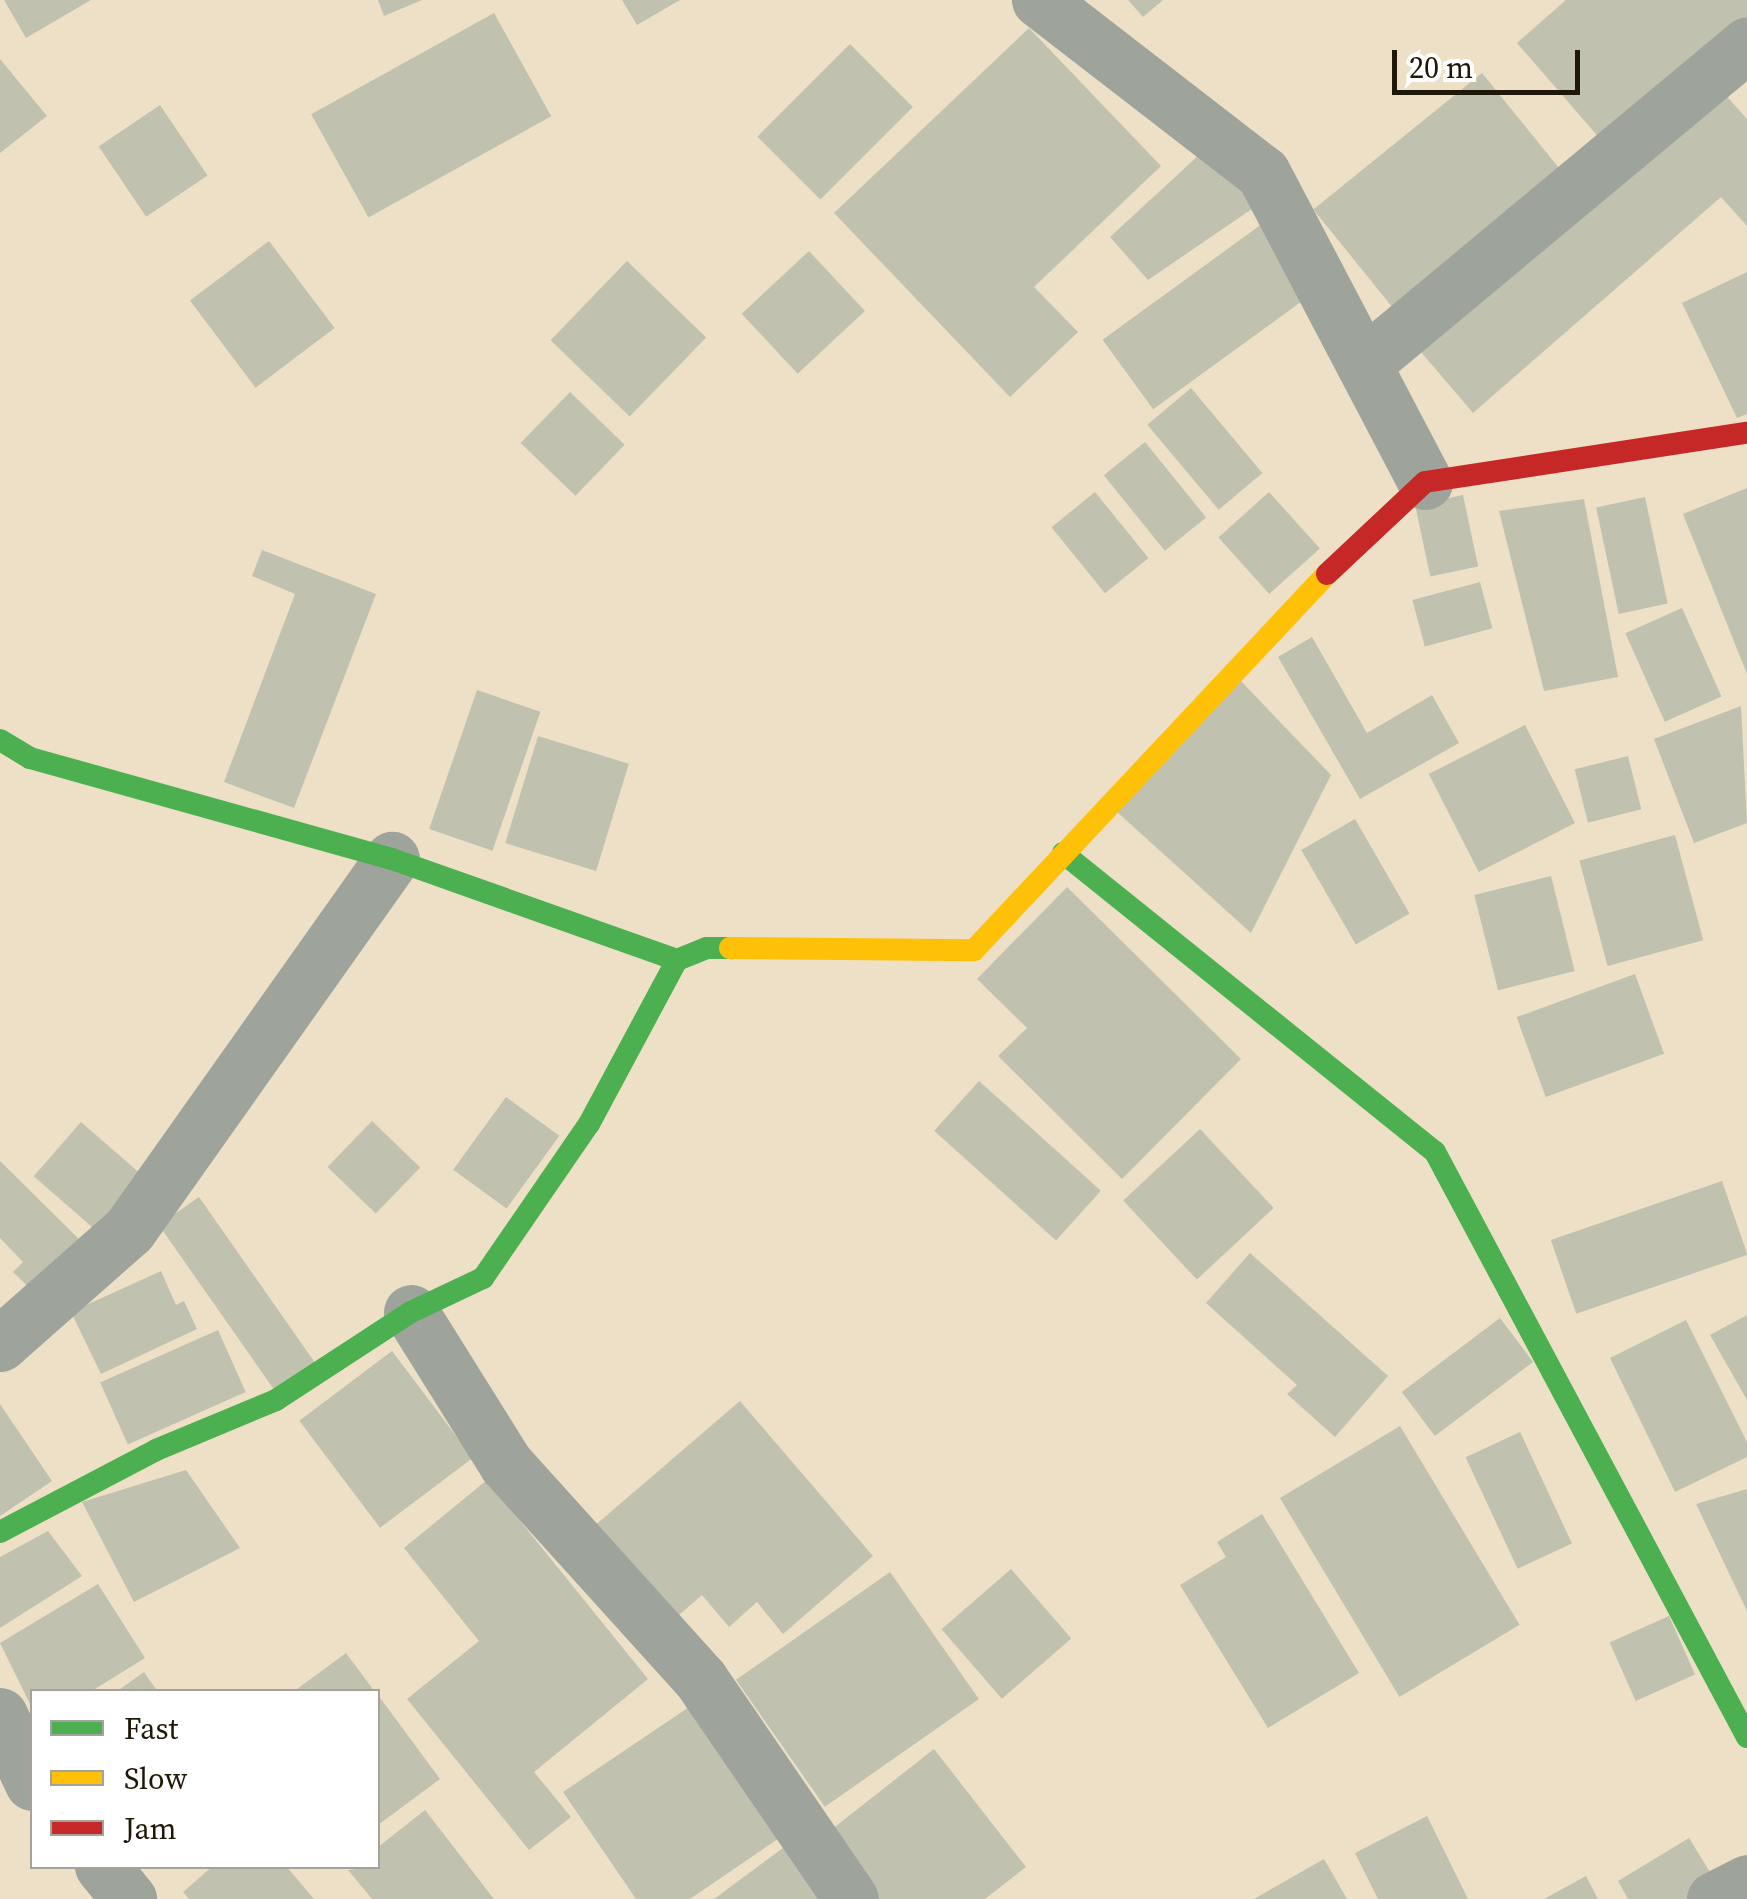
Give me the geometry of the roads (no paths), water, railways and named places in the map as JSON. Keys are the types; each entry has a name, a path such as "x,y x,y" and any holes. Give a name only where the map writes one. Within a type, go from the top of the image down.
{"street":[{"path":"1039,0 1264,173 1426,482"},
{"path":"1366,362 1747,44"},
{"path":"0,1532 156,1450 276,1400 411,1312 483,1278 589,1124 677,960 706,948 974,950 1276,620 1426,482 1747,432"},
{"path":"0,740 30,758 392,859 677,960"},
{"path":"1063,853 1436,1152 1747,1737"},
{"path":"0,1344 129,1230 392,859"},
{"path":"411,1312 506,1464 701,1680 851,1899"},
{"path":"0,1715 30,1779"},
{"path":"104,1869 128,1899"},
{"path":"1714,1899 1747,1882"}]}
